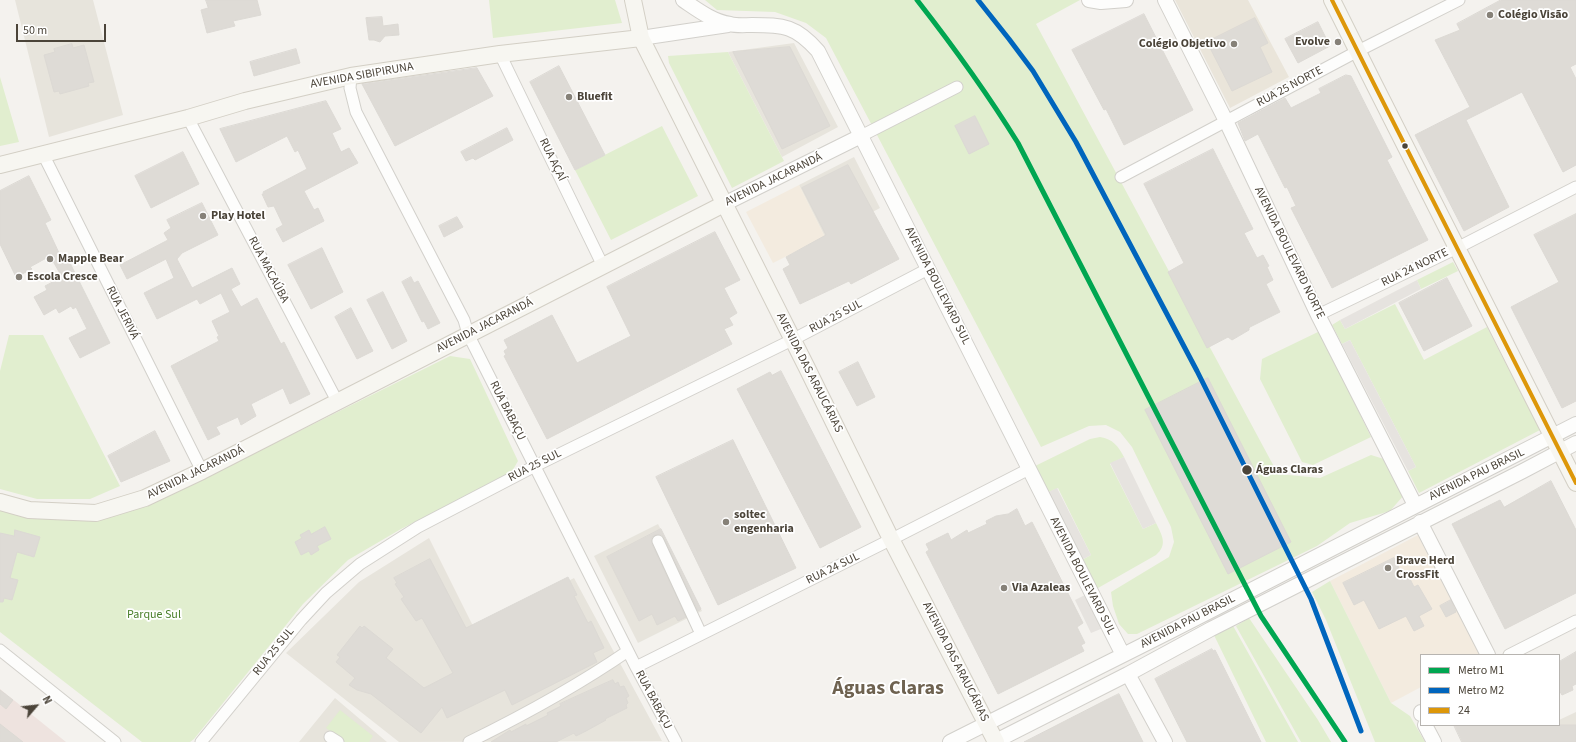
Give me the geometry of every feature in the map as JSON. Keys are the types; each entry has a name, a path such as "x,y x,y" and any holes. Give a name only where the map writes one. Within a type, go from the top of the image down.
{"main road":[{"name":"AVENIDA DAS ARAUCÁRIAS","path":"633,0 641,38 995,742"},
{"path":"1332,0 1576,483"},
{"name":"AVENIDA SIBIPIRUNA","path":"0,165 188,118 245,100 351,76 500,54 641,38"},
{"name":"AVENIDA JACARANDÁ","path":"0,502 29,510 96,513 124,506 145,498 202,471 724,204"}],"street":[{"name":"AVENIDA BOULEVARD SUL","path":"684,0 703,14 730,24 776,25 792,29 807,38 818,51 1123,656"},
{"path":"1089,0 1101,2 1126,0"},
{"name":"AVENIDA BOULEVARD NORTE","path":"1165,0 1226,121 1318,315 1415,505"},
{"name":"RUA 25 NORTE","path":"1121,177 1358,51 1459,0"},
{"name":"AVENIDA SIBIPIRUNA","path":"641,38 730,24"},
{"name":"RUA AÇAÍ","path":"500,54 603,266"},
{"name":"RUA BABAÇU","path":"351,76 350,88 356,112 464,320 468,334 636,667 676,742"},
{"name":"AVENIDA JACARANDÁ","path":"724,204 957,87"},
{"name":"RUA MACAÚBA","path":"188,118 337,402"},
{"name":"RUA JERIVÁ","path":"43,154 202,471"},
{"name":"RUA 24 NORTE","path":"1318,315 1457,248 1576,187"},
{"name":"RUA 25 SUL","path":"201,742 301,620 326,593 360,564 418,528 535,466 792,340 928,269"},
{"name":"AVENIDA PAU BRASIL","path":"950,742 1123,656 1415,505 1516,456 1576,424"},
{"name":"AVENIDA PAU BRASIL","path":"995,742 1128,674 1211,629 1576,443"},
{"name":"RUA 24 SUL","path":"636,667 1029,469"},
{"path":"1420,522 1487,654"},
{"path":"658,541 701,634"},
{"path":"1511,654 1576,621"},
{"path":"0,650 115,742"},
{"path":"469,742 567,691 628,651"},
{"path":"1128,674 1165,742"},
{"path":"1426,726 1434,742"}],"shaded area":[{"path":"15,0 93,0 123,115 49,137"},
{"name":"Colégio Objetivo","path":"1175,0 1248,0 1289,77 1230,108"},
{"path":"794,43 838,127 782,157 728,52"},
{"path":"854,157 880,208 825,237 799,185"},
{"path":"799,185 825,237 773,263 746,212"},
{"path":"1417,280 1421,289 1345,329 1340,320"},
{"path":"1350,340 1416,467 1408,471 1342,344"},
{"path":"1124,457 1156,523 1143,529 1110,463"},
{"path":"1057,488 1091,555 1076,563 1042,495"},
{"path":"658,524 702,611 638,643 594,556"},
{"name":"Brave Herd CrossFit","path":"1418,535 1479,654 1420,654 1420,688 1391,703 1330,581"},
{"path":"429,538 475,630 574,578 662,741 399,742 286,653 359,582"},
{"path":"1091,592 1108,626 1091,633 1075,600"},
{"path":"0,689 66,742 0,742"},
{"path":"335,698 387,742 299,742"},
{"path":"1576,712 1576,742 1515,742 1556,726 1560,726 1560,720"}],"green space":[{"path":"489,0 615,0 622,23 493,38"},
{"path":"705,0 1080,0 1036,24 1278,474 1320,478 1371,455 1387,460 1404,495 1390,511 1350,523 1317,546 1137,634 1128,634 1119,624 1113,606 1111,592 1169,557 1174,542 1171,527 1132,447 1120,432 1106,425 1089,426 1041,447 826,38 806,23 775,12 717,10"},
{"path":"728,52 784,161 732,188 669,63 668,56"},
{"path":"0,77 19,142 0,146"},
{"path":"662,126 698,196 611,240 575,170"},
{"path":"1453,262 1458,271 1421,289 1417,280"},
{"path":"1395,304 1424,360 1487,327 1540,430 1419,493 1408,471 1416,467 1350,340 1342,344 1332,325 1340,320 1345,329"},
{"path":"1320,331 1371,437 1313,465 1302,462 1260,379 1262,359"},
{"path":"9,335 43,335 120,486 90,499 37,499 0,489 0,371"},
{"name":"Parque Sul","path":"450,356 470,359 518,461 511,473 401,529 348,560 303,604 190,742 142,742 0,632 0,506 104,518 163,499"},
{"path":"1100,437 1112,441 1122,453 1124,457 1110,464 1143,529 1156,523 1162,536 1163,544 1160,551 1156,555 1091,592 1076,563 1091,555 1058,488 1042,495 1029,469 1090,439"},
{"path":"1330,581 1391,703 1410,716 1425,742 1375,742 1326,620 1312,592"},
{"path":"1249,618 1318,720 1331,742 1301,742 1236,626"},
{"path":"1232,624 1298,742 1266,742 1213,633"},
{"path":"340,710 373,736 369,742 345,742 326,728"}],"building":[{"path":"206,0 257,0 261,15 233,21 235,26 207,33 201,10 208,8"},
{"path":"1501,0 1576,0 1576,64 1570,67 1576,79 1576,165 1563,172 1522,92 1466,120 1509,207 1464,231 1415,135 1470,107 1435,40 1460,30 1457,24"},
{"path":"1144,14 1193,110 1124,145 1106,109 1104,110 1072,50"},
{"path":"382,17 383,26 398,24 399,35 385,36 380,42 369,40 366,18"},
{"path":"1255,18 1268,43 1260,47 1272,72 1232,91 1207,42"},
{"path":"1318,22 1330,46 1298,63 1285,39"},
{"path":"72,44 73,48 84,45 94,82 88,83 89,86 60,94 59,91 54,92 44,55 55,52 54,49"},
{"path":"790,47 830,126 782,149 733,52"},
{"path":"296,49 300,63 254,76 250,62"},
{"path":"559,66 605,155 575,170 530,82"},
{"path":"477,68 493,96 395,146 362,84"},
{"path":"1346,75 1351,76 1392,157 1387,160 1428,240 1332,288 1291,208 1296,206 1287,187 1285,188 1258,134 1245,141 1238,123 1285,98 1291,108 1321,93 1319,89"},
{"path":"326,101 341,129 332,133 341,152 349,148 358,163 304,191 314,210 318,208 324,221 283,242 276,229 283,225 274,206 268,207 262,194 264,194 263,192 307,169 298,150 295,152 287,136 236,162 220,129"},
{"path":"975,116 989,144 969,154 955,126"},
{"path":"507,128 513,140 475,160 473,158 466,161 461,152"},
{"path":"1213,149 1253,229 1244,233 1257,258 1263,255 1269,266 1267,267 1273,280 1266,284 1280,312 1250,327 1249,330 1232,340 1228,337 1207,348 1168,272 1184,263 1144,184"},
{"path":"183,152 199,184 151,208 135,176"},
{"path":"848,165 899,259 851,284 849,281 800,304 783,269 790,265 786,257 826,235 802,188"},
{"path":"29,176 51,220 45,223 60,255 65,253 110,343 80,358 69,338 87,329 76,307 73,309 71,306 59,313 56,308 44,315 34,297 47,290 45,286 62,277 50,256 30,267 32,269 16,277 0,244 0,191"},
{"path":"202,203 218,235 182,253 177,259 192,288 232,268 240,284 231,289 241,307 257,298 281,344 284,342 310,394 290,404 283,388 251,404 256,416 241,425 238,417 216,427 220,434 208,440 171,366 219,341 217,337 219,336 212,321 230,312 221,293 200,304 197,299 157,319 144,293 174,278 166,259 127,279 120,265 168,240 164,233 171,228 167,220"},
{"path":"1576,214 1576,401 1562,408 1511,307 1559,282 1534,235"},
{"path":"457,217 463,227 444,237 439,226"},
{"path":"715,232 740,280 724,288 737,313 729,318 733,325 724,329 732,344 547,439 504,356 506,355 504,351 508,348 504,340 552,315 577,363 631,336 607,287"},
{"path":"322,248 343,292 311,309 288,265"},
{"path":"411,277 414,283 418,281 440,323 428,329 424,321 422,322 402,282"},
{"path":"1447,278 1472,326 1424,351 1399,303"},
{"path":"383,292 407,341 392,349 367,300"},
{"path":"351,308 373,351 357,359 335,317"},
{"path":"858,362 875,397 857,406 839,372"},
{"path":"781,371 861,527 820,548 737,389 770,372 772,375"},
{"path":"1208,378 1291,542 1228,574 1145,410"},
{"path":"155,431 170,461 121,482 108,456"},
{"name":"soltec engenharia","path":"733,440 796,568 718,605 656,477"},
{"path":"1551,481 1576,530 1576,593 1505,629 1452,524 1500,500 1504,507"},
{"name":"Via Azaleas","path":"1017,509 1025,526 1032,522 1083,623 1077,627 1085,643 1081,645 1084,651 998,694 926,552 929,550 926,544 948,533 951,540 967,530 968,533 987,524 986,521 996,516 1008,514"},
{"path":"325,527 331,539 317,546 319,550 311,555 309,551 301,555 295,542 302,538 300,535 309,530 311,534"},
{"path":"661,529 701,609 698,611 664,538 662,535 655,535 652,537 652,544 686,617 678,621 675,616 657,625 652,614 639,621 607,557"},
{"path":"15,530 40,537 34,557 17,552 10,578 18,580 12,600 4,598 3,602 0,602 0,533 14,536"},
{"path":"1394,558 1404,578 1408,575 1414,587 1418,585 1432,609 1419,616 1424,626 1414,631 1406,616 1379,629 1364,600 1354,605 1343,583"},
{"path":"430,559 466,628 568,577 577,595 574,596 588,623 591,621 604,648 593,653 597,662 512,705 505,690 447,718 442,707 421,733 371,694 357,690 349,685 355,678 336,662 340,657 337,655 360,626 362,628 364,626 393,649 386,658 424,688 453,673 422,618 416,621 401,599 404,597 395,584 397,583 394,578"},
{"path":"1451,600 1456,612 1446,617 1440,606"},
{"path":"1212,649 1213,651 1215,650 1261,742 1187,742 1155,679"},
{"path":"1576,652 1576,684 1572,686 1573,690 1562,695 1560,692 1560,661"},
{"path":"613,680 615,684 618,682 620,687 624,686 629,696 626,698 628,703 626,705 627,708 586,731 576,736 574,733 556,742 491,742 510,730 511,732 548,715 547,713 561,706 560,704"},
{"path":"0,690 13,700 6,709 0,704"},
{"path":"1119,694 1143,742 1024,742 1108,699"},
{"path":"0,724 23,742 0,742"},
{"path":"1576,725 1576,742 1462,742 1454,726"}],"metro line":[{"name":"M1","path":"917,0 969,70 1018,143 1261,616 1345,742"},
{"name":"M2","path":"978,0 1033,71 1076,142 1197,371 1311,599 1361,731"}],"transit line":[{"name":"24","path":"1332,0 1576,483"}],"place":[{"name":"Colégio Visão","path":"1490,15"},
{"name":"Evolve","path":"1338,42"},
{"name":"Colégio Objetivo","path":"1234,44"},
{"name":"Bluefit","path":"569,97"},
{"name":"Play Hotel","path":"203,216"},
{"name":"Mapple Bear","path":"50,259"},
{"name":"Escola Cresce","path":"19,277"},
{"name":"Águas Claras","path":"1247,470"},
{"name":"soltec engenharia","path":"726,522"},
{"name":"Brave Herd CrossFit","path":"1388,568"},
{"name":"Via Azaleas","path":"1004,588"}],"district":[{"name":"Águas Claras","path":"888,690"}]}
